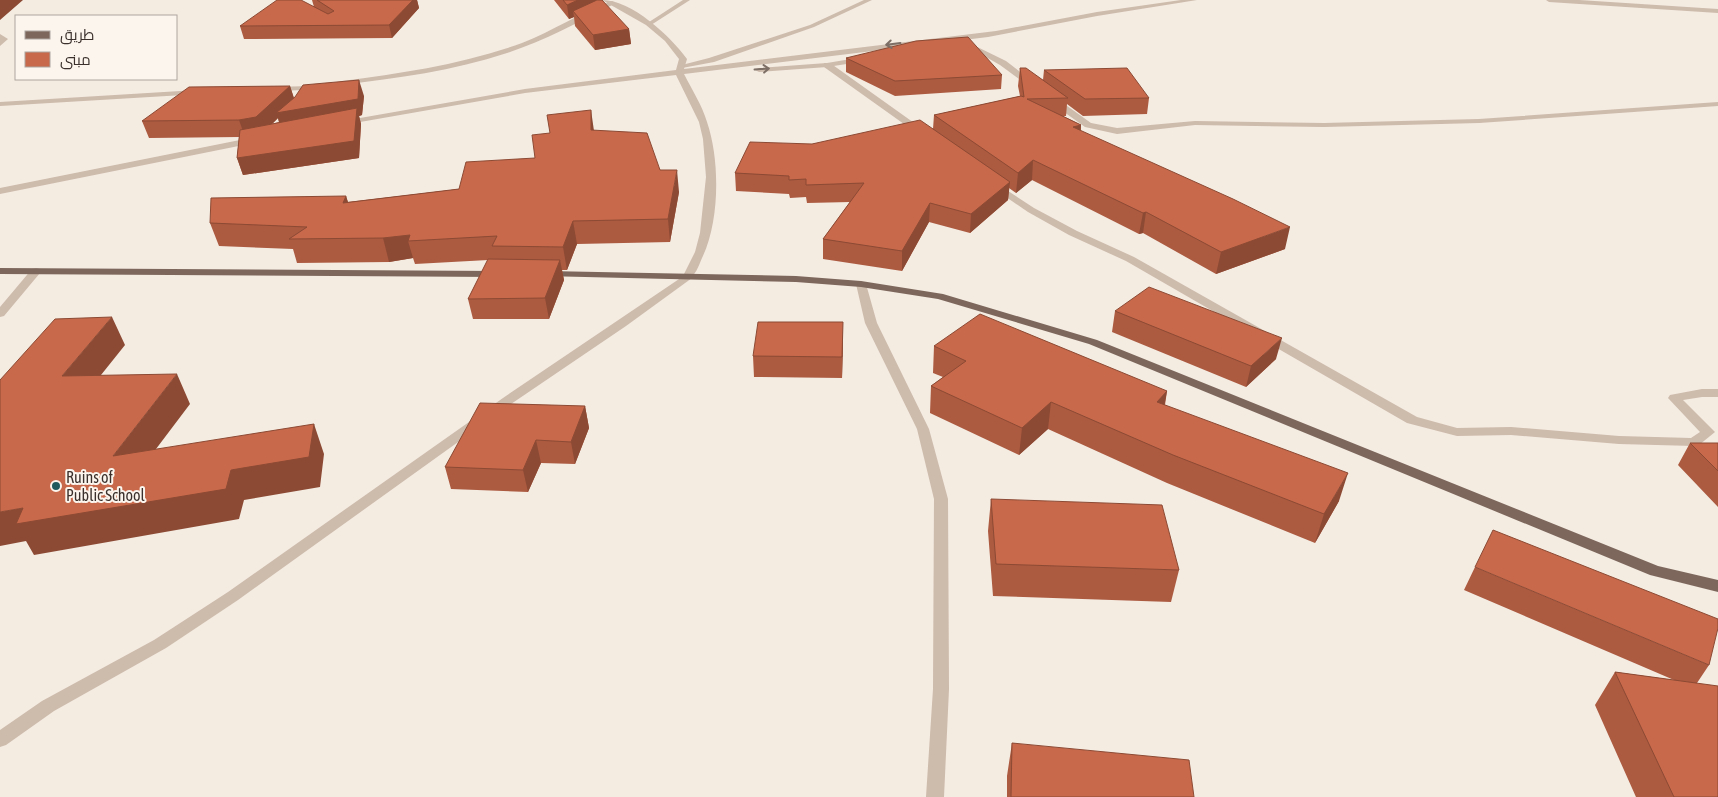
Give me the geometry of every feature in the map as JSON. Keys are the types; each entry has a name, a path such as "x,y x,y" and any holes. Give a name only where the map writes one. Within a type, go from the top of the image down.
{"main road":[{"path":"0,271 513,274"},
{"path":"533,274 796,279 861,284 938,296 1093,342 1654,571 1718,586"}],"street":[{"path":"649,24 688,0"},
{"path":"680,69 812,26 869,0"},
{"path":"337,124 525,90 680,69 994,33 1194,0"},
{"path":"1549,0 1718,12"},
{"path":"0,740 48,706 160,644 233,596 507,401 622,324 688,276 701,250 707,220 711,181 709,152 698,106 680,69 684,59 649,24 608,2 525,44 482,58 329,85"},
{"path":"912,52 994,33"},
{"path":"0,36 4,39 0,44"},
{"path":"963,41 1003,63 1037,88"},
{"path":"680,69 730,71 827,65 870,58"},
{"path":"827,65 931,140"},
{"path":"266,89 320,86"},
{"path":"302,101 310,88"},
{"path":"0,104 210,92"},
{"path":"1044,94 1083,122 1101,129 1117,131 1195,123 1324,124 1479,121 1718,104"},
{"path":"0,191 265,138"},
{"path":"989,181 1031,210 1073,233 1130,260 1412,420 1458,432 1511,431 1618,440 1694,442 1708,432 1674,398 1702,393 1718,393"},
{"path":"0,314 36,271"},
{"path":"861,284 871,324 923,428 941,499 940,689 935,797"}],"building":[{"path":"277,0 301,0 328,14 334,11 317,0 413,0 389,25 240,26"},
{"path":"563,0 578,0 567,5"},
{"path":"597,0 602,0 629,29 593,35 573,11"},
{"path":"968,37 1002,75 895,81 846,58 916,41"},
{"path":"1020,68 1026,68 1068,98 1027,99 1081,125 1073,127 1233,199 1290,227 1221,252 1146,212 1143,213 1033,160 1018,173 934,115 1021,96 1024,97"},
{"path":"1127,68 1149,98 1085,99 1044,70"},
{"path":"359,80 358,99 276,113 295,97 303,85"},
{"path":"290,86 256,117 239,120 142,121 189,87"},
{"path":"357,108 354,141 237,158 240,130"},
{"path":"591,110 591,130 647,133 660,170 677,170 668,219 573,221 563,247 492,246 497,236 408,241 410,235 383,238 289,239 307,227 210,223 211,198 346,196 343,203 459,189 466,162 535,158 532,135 550,133 547,115"},
{"path":"920,120 1010,182 971,214 930,203 902,251 823,239 864,183 806,185 806,179 789,180 789,176 735,173 750,142 812,144"},
{"path":"488,259 560,260 545,298 468,299"},
{"path":"1149,287 1282,338 1251,366 1115,311"},
{"path":"980,314 1167,391 1157,402 1348,473 1324,514 1173,455 1051,402 1022,428 931,386 966,361 934,346"},
{"path":"112,317 62,376 177,374 113,456 314,424 309,457 231,470 226,489 16,524 23,508 0,512 0,380 55,319"},
{"path":"758,322 843,322 842,357 753,356"},
{"path":"480,403 585,406 571,442 536,440 523,470 445,467"},
{"path":"1690,443 1718,443 1718,471"},
{"path":"991,499 1162,505 1179,570 996,564"},
{"path":"1493,530 1718,619 1718,628 1709,665 1475,567"},
{"path":"1615,672 1718,686 1718,797 1674,797"},
{"path":"1012,743 1189,760 1194,797 1011,797"}],"place":[{"name":"Ruins of Public School","path":"56,486"}]}
